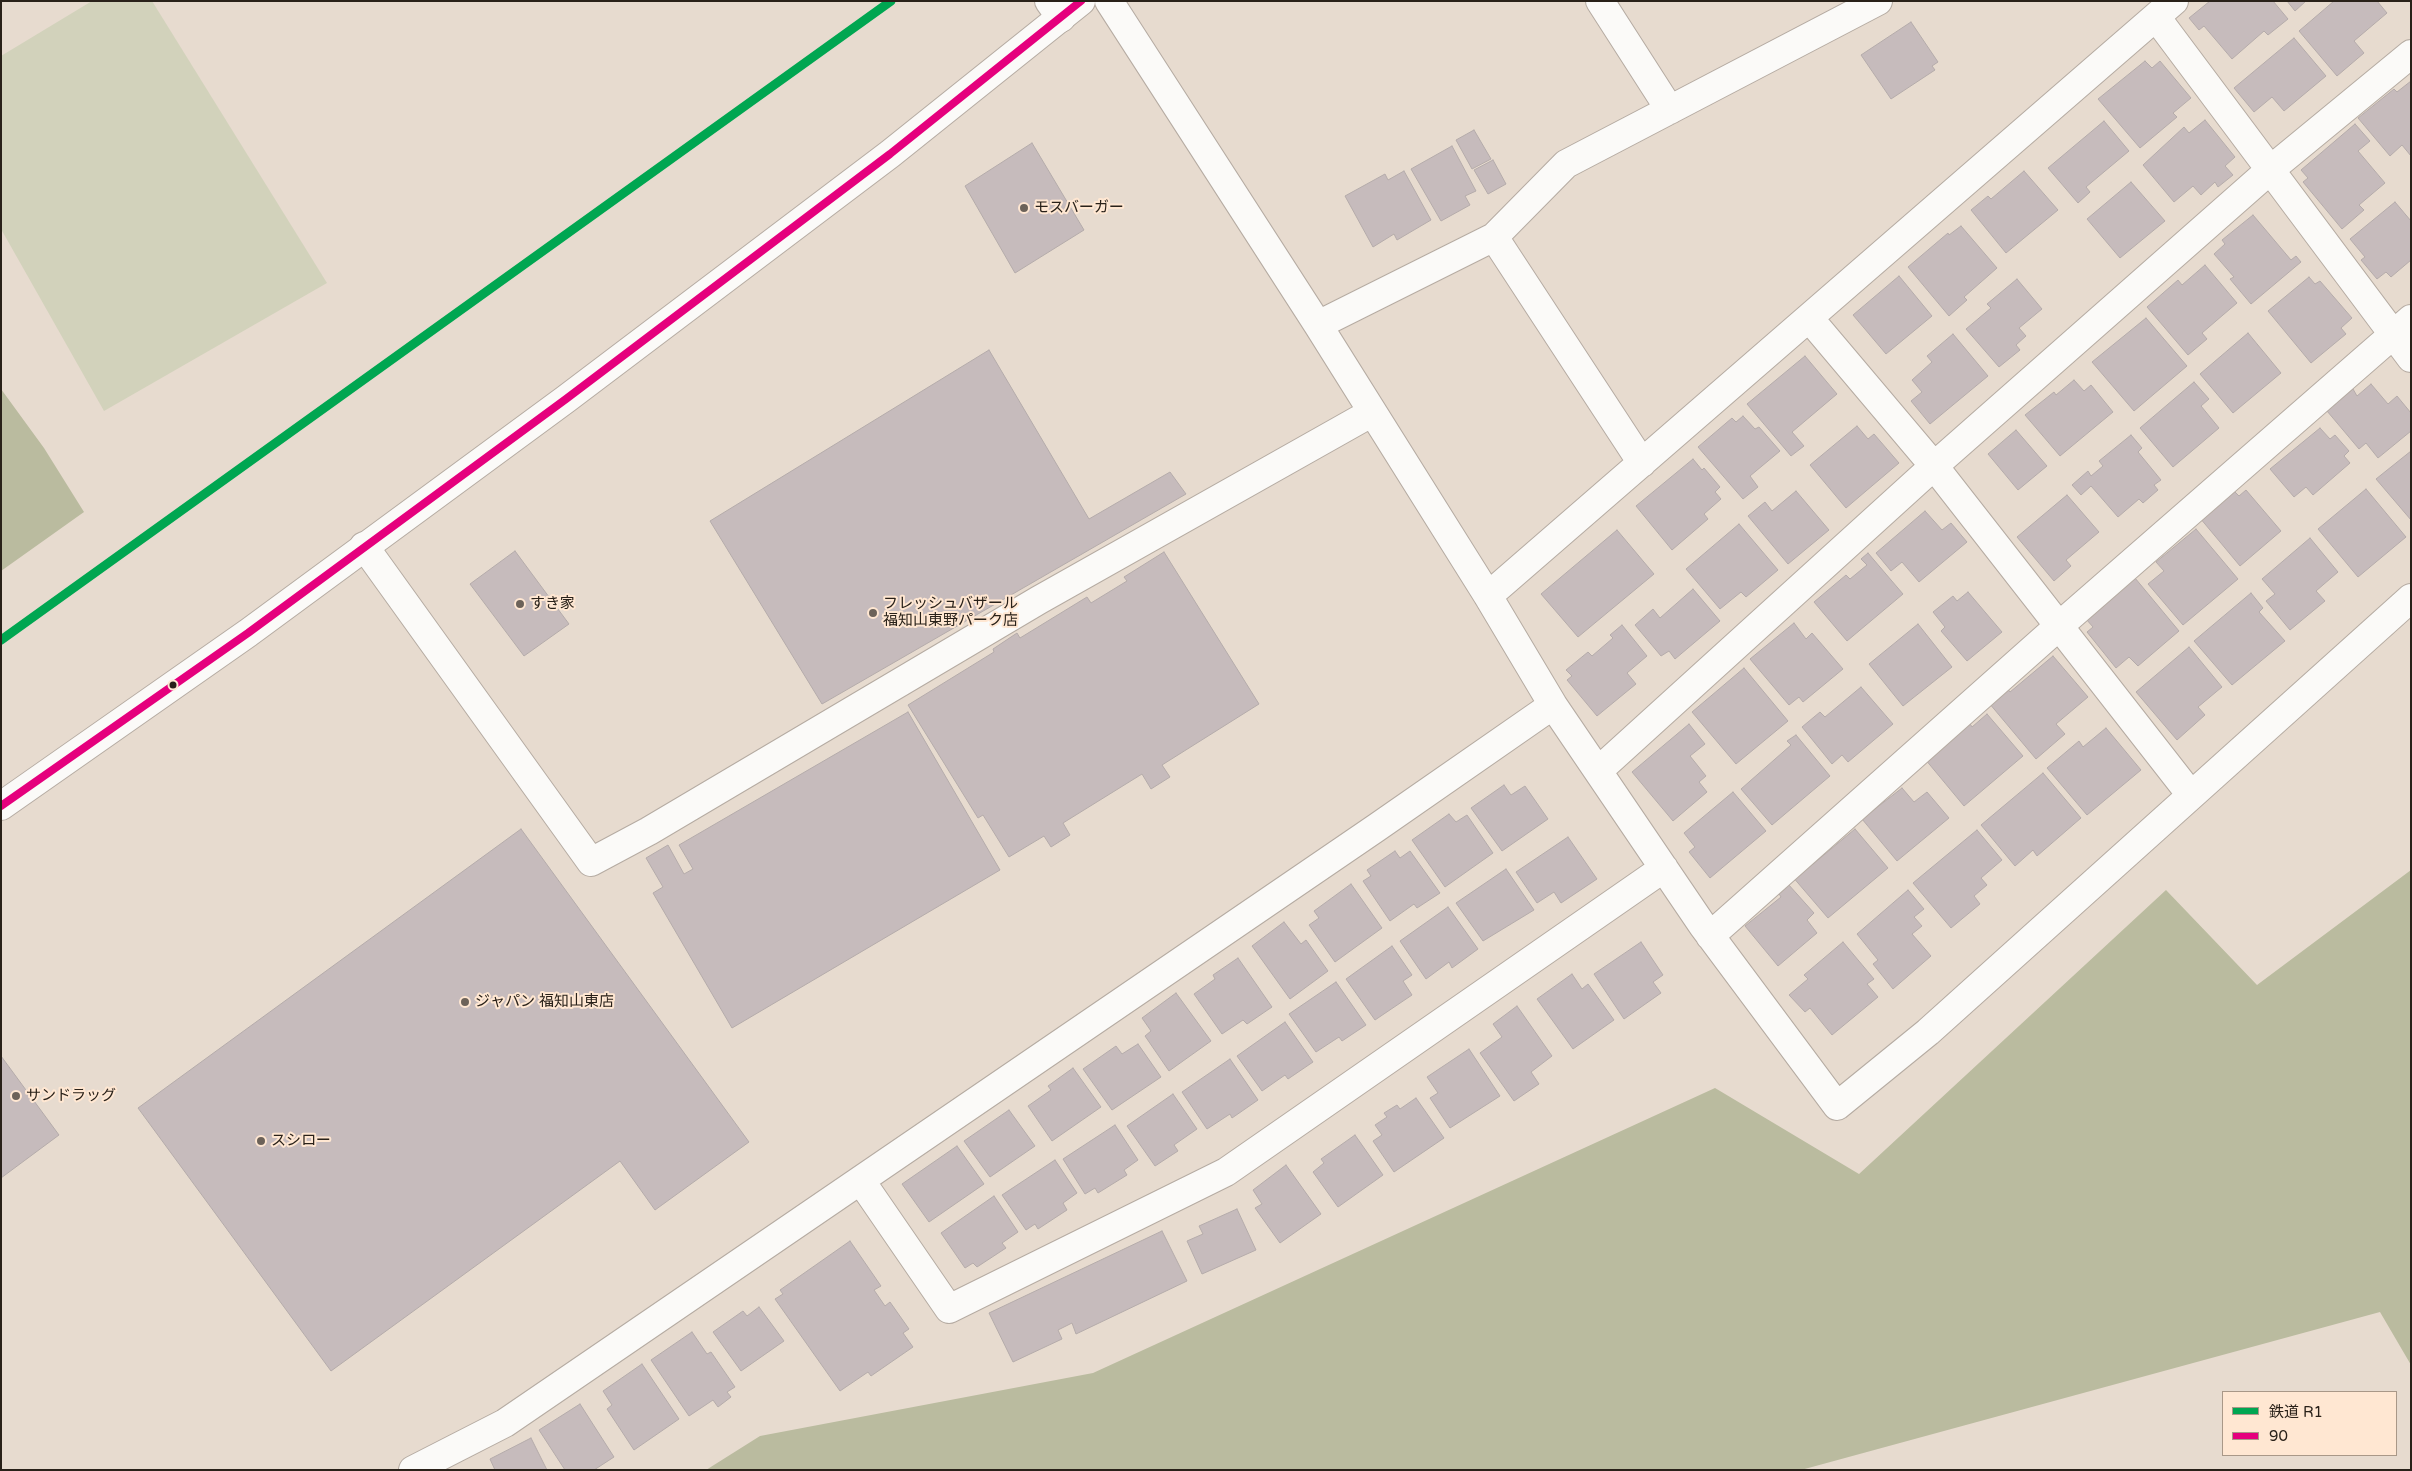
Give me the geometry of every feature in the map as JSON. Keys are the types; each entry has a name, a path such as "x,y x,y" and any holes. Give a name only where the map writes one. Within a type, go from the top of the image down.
{"street":[{"path":"1109,1 1318,325 1371,413 1488,596 1553,705 1710,936 1837,1106 1928,1032 2411,598"},
{"path":"1600,1 1670,110"},
{"path":"1318,325 1494,237 1566,164 1878,1"},
{"path":"1,806 248,633 364,546 566,400 890,154 1063,7"},
{"path":"1488,596 2165,9 2270,170 2402,327 2411,358"},
{"path":"1598,772 1934,466 2270,170 2411,54"},
{"path":"1494,237 1642,463"},
{"path":"1809,318 1934,466 2191,795"},
{"path":"1710,936 2059,626 2402,327"},
{"path":"364,546 591,862 649,831 1039,600 1371,413"},
{"path":"413,1470 505,1423 861,1181 1553,705"},
{"path":"861,1181 949,1309 1226,1172 1664,868"}],"green space":[{"path":"92,1 152,1 327,283 104,411 1,229 1,56"},
{"path":"1,389 44,448 84,512 1,571"},
{"path":"2411,870 2411,1365 2380,1312 1801,1470 706,1470 760,1436 1093,1373 1715,1088 1859,1174 2166,890 2257,985"}],"building":[{"path":"2210,1 2273,1 2288,19 2268,35 2264,31 2232,59 2204,26 2199,30 2189,18"},
{"path":"2287,1 2306,1 2295,11"},
{"path":"2334,1 2377,1 2387,13 2354,41 2364,53 2337,76 2299,31"},
{"path":"1911,22 1938,62 1932,66 1935,70 1891,99 1861,55"},
{"path":"2294,38 2326,76 2284,111 2272,97 2254,112 2234,88"},
{"path":"2145,61 2152,68 2160,61 2191,98 2173,113 2177,117 2140,148 2098,99"},
{"path":"2411,81 2411,156 2402,145 2390,156 2358,118 2394,89 2397,92"},
{"path":"2205,120 2235,157 2225,166 2233,175 2218,187 2215,182 2201,195 2193,186 2174,202 2143,165 2184,127 2189,133"},
{"path":"2104,121 2129,151 2086,187 2090,192 2078,203 2048,168"},
{"path":"2355,124 2370,141 2358,151 2385,183 2359,205 2364,210 2342,229 2303,182 2308,178 2301,170"},
{"path":"1474,130 1491,159 1472,169 1456,140"},
{"name":"モスバーガー","path":"1032,143 1084,230 1015,273 965,186"},
{"path":"1452,146 1476,191 1465,196 1470,205 1441,221 1411,169"},
{"path":"1493,160 1506,184 1488,194 1474,170"},
{"path":"1404,171 1431,220 1397,240 1394,234 1373,247 1345,196 1385,174 1388,180"},
{"path":"2024,171 2058,210 2006,253 1971,210 1988,196 1991,199"},
{"path":"2131,182 2165,221 2120,258 2087,219"},
{"path":"2395,202 2411,221 2411,260 2391,277 2386,272 2377,279 2361,260 2365,257 2350,239"},
{"path":"2253,215 2291,260 2296,256 2301,262 2251,304 2230,279 2234,277 2214,254 2225,244 2222,240"},
{"path":"1961,226 1997,268 1964,297 1967,300 1949,316 1908,267 1948,233 1949,235"},
{"path":"2205,265 2237,303 2202,333 2207,339 2188,355 2147,307 2178,280 2182,285"},
{"path":"1899,276 1932,316 1886,354 1853,315"},
{"path":"2309,277 2315,284 2320,281 2352,318 2341,328 2346,334 2311,363 2268,311"},
{"path":"2017,279 2042,309 2019,328 2026,336 2016,345 2020,350 1999,367 1966,329 1991,308 1987,304"},
{"path":"2146,318 2187,366 2134,411 2092,362"},
{"path":"2248,333 2281,373 2233,413 2200,374"},
{"path":"1953,334 1988,376 1930,424 1911,401 1922,392 1912,380 1932,362 1927,356"},
{"name":"フレッシュバザール 福知山東野パーク店","path":"989,350 1089,519 1170,472 1186,494 822,704 710,521"},
{"path":"1805,356 1837,394 1792,432 1804,446 1791,456 1747,404"},
{"path":"2074,380 2084,391 2091,385 2113,412 2060,456 2025,415 2054,392 2056,395"},
{"path":"2194,382 2209,399 2201,406 2219,428 2173,467 2140,428"},
{"path":"2371,384 2388,404 2397,396 2411,413 2411,431 2378,458 2366,443 2359,449 2327,411 2353,389 2357,396"},
{"path":"1743,416 1755,429 1759,427 1780,451 1750,476 1758,487 1743,499 1698,447 1732,418 1736,422"},
{"path":"1857,426 1868,439 1874,434 1899,463 1846,508 1810,465"},
{"path":"2320,428 2330,439 2335,435 2349,451 2344,456 2350,463 2313,495 2306,487 2294,497 2270,469"},
{"path":"2016,430 2047,466 2018,490 1988,454"},
{"path":"2131,435 2142,448 2138,452 2161,480 2154,485 2158,490 2143,503 2139,499 2118,517 2091,486 2081,495 2072,485 2088,471 2091,476 2103,466 2099,461"},
{"path":"2411,451 2411,520 2376,479"},
{"path":"1693,459 1702,470 1704,468 1720,487 1715,492 1721,499 1704,514 1708,519 1672,550 1636,506"},
{"path":"2366,489 2406,537 2358,577 2318,529"},
{"path":"2233,490 2239,496 2246,490 2281,531 2240,566 2200,518"},
{"path":"1796,491 1829,530 1788,564 1748,516 1765,502 1772,511"},
{"path":"2067,495 2099,532 2066,560 2071,566 2054,581 2017,537"},
{"path":"1925,511 1942,530 1951,523 1967,542 1919,582 1902,562 1891,571 1876,553"},
{"path":"1739,524 1778,570 1746,597 1741,592 1720,609 1686,569"},
{"path":"2196,529 2238,579 2183,625 2148,584 2164,571 2156,562"},
{"path":"1617,530 1654,574 1578,637 1541,594"},
{"path":"2310,538 2338,572 2316,591 2325,601 2290,630 2266,601 2275,594 2262,579"},
{"name":"すき家","path":"515,551 569,624 524,656 470,584"},
{"path":"1164,552 1259,704 1162,765 1170,777 1151,789 1142,774 1063,823 1070,835 1051,847 1044,836 1009,857 983,815 978,818 908,705 994,652 993,649 1017,633 1020,638 1087,597 1091,603 1127,581 1124,577"},
{"path":"1868,553 1903,594 1847,641 1814,602 1846,575 1850,579 1867,565 1861,559"},
{"path":"2135,578 2179,631 2138,666 2129,657 2116,668 2087,632 2093,627 2086,619"},
{"path":"1693,589 1720,621 1675,659 1669,651 1661,656 1635,625 1653,609 1660,618"},
{"path":"1968,592 2002,632 1967,661 1941,631 1945,627 1933,612 1953,596 1957,601"},
{"path":"2251,593 2263,608 2259,612 2285,641 2232,685 2194,641"},
{"path":"1794,623 1806,639 1812,633 1843,669 1803,702 1799,697 1789,705 1750,659"},
{"path":"1918,624 1952,667 1903,706 1869,664"},
{"path":"1622,625 1647,656 1627,673 1636,684 1597,716 1567,680 1572,676 1566,670 1588,652 1592,656 1613,638 1610,635"},
{"path":"2189,647 2222,687 2198,707 2205,715 2177,740 2136,692"},
{"path":"2053,656 2088,697 2056,724 2065,734 2036,759 1989,703 2007,688 2010,692"},
{"path":"1744,668 1788,721 1736,764 1692,712"},
{"path":"1861,687 1893,724 1848,762 1842,755 1832,764 1802,727 1820,712 1825,717"},
{"path":"908,712 1000,870 732,1028 653,893 663,887 646,858 668,845 684,874 693,869 679,845"},
{"path":"1987,714 2023,756 1964,806 1925,759 1969,722 1972,727"},
{"path":"1689,724 1705,744 1690,756 1706,776 1699,782 1707,792 1673,821 1632,772"},
{"path":"2106,728 2141,770 2087,815 2047,768 2079,741 2083,747"},
{"path":"1796,735 1830,776 1772,825 1741,789 1791,745 1787,741"},
{"path":"2043,773 2081,818 2037,856 2033,850 2015,866 1981,825"},
{"path":"1504,785 1511,795 1525,786 1548,819 1502,851 1471,808"},
{"path":"1902,788 1914,802 1927,792 1949,818 1897,861 1862,819"},
{"path":"1733,792 1766,831 1710,878 1689,852 1695,847 1684,833"},
{"path":"1449,814 1456,822 1467,815 1493,853 1445,887 1412,840"},
{"name":"ジャパン 福知山東店","path":"521,829 749,1142 655,1210 620,1161 331,1371 138,1108"},
{"path":"1855,829 1888,868 1828,918 1792,876 1811,861 1813,864"},
{"path":"1977,830 2002,860 1981,878 1987,885 1974,896 1980,904 1951,928 1913,883"},
{"path":"1568,837 1597,879 1561,903 1554,892 1537,903 1516,872"},
{"path":"1395,851 1400,858 1410,851 1440,893 1417,908 1414,904 1390,921 1363,881 1371,876 1367,870"},
{"path":"1506,869 1534,910 1483,941 1456,903"},
{"path":"1351,884 1382,928 1335,962 1309,925 1319,918 1314,911"},
{"path":"1788,884 1814,913 1807,920 1817,933 1778,966 1745,926 1781,897 1778,892"},
{"path":"1908,890 1924,909 1914,917 1922,926 1912,934 1931,956 1893,989 1873,964 1878,960 1857,934"},
{"path":"1448,907 1478,949 1452,968 1449,962 1426,979 1400,941"},
{"path":"1284,922 1301,944 1306,940 1328,971 1290,999 1252,946"},
{"path":"1641,942 1663,975 1653,982 1661,993 1624,1019 1594,974"},
{"path":"1843,942 1874,979 1867,984 1878,997 1832,1035 1810,1008 1805,1012 1789,995 1808,979 1804,975"},
{"path":"1392,946 1412,975 1403,981 1412,995 1375,1020 1346,979"},
{"path":"1238,958 1272,1007 1247,1024 1243,1020 1222,1034 1194,994 1215,979 1213,975"},
{"path":"1572,974 1582,989 1588,984 1614,1020 1573,1049 1537,999"},
{"path":"1336,982 1366,1025 1342,1041 1339,1037 1316,1052 1289,1014"},
{"path":"1176,993 1211,1041 1169,1071 1145,1036 1151,1031 1142,1018"},
{"path":"1517,1006 1552,1056 1531,1072 1539,1084 1514,1101 1480,1053 1502,1037 1493,1024"},
{"path":"1285,1022 1313,1062 1288,1079 1285,1075 1262,1091 1237,1056"},
{"path":"1138,1044 1161,1077 1112,1110 1083,1069 1116,1046 1122,1054"},
{"path":"1469,1049 1500,1096 1450,1128 1430,1098 1438,1093 1427,1077"},
{"name":"サンドラッグ","path":"1,1056 59,1135 1,1178"},
{"path":"1230,1059 1258,1100 1232,1118 1230,1114 1207,1129 1182,1092"},
{"path":"1073,1068 1101,1107 1052,1141 1028,1106 1051,1090 1048,1086"},
{"path":"1173,1094 1197,1129 1174,1145 1178,1151 1155,1166 1127,1126"},
{"path":"1416,1098 1444,1138 1394,1172 1373,1141 1382,1135 1375,1125 1387,1117 1384,1113 1397,1105 1400,1109"},
{"path":"1009,1110 1035,1146 990,1177 964,1141"},
{"path":"1115,1125 1138,1160 1124,1170 1127,1175 1098,1193 1095,1188 1085,1194 1063,1159"},
{"path":"1355,1135 1383,1175 1338,1207 1313,1172 1324,1163 1321,1159"},
{"path":"957,1146 984,1184 929,1222 902,1184"},
{"path":"1055,1160 1077,1193 1063,1203 1067,1210 1038,1229 1035,1224 1026,1230 1002,1195"},
{"path":"1286,1165 1321,1214 1280,1243 1255,1208 1262,1204 1253,1190"},
{"path":"994,1196 1018,1232 1002,1243 1006,1248 977,1267 973,1263 965,1268 941,1233"},
{"path":"1237,1209 1256,1250 1202,1274 1187,1241 1203,1234 1199,1226"},
{"path":"1162,1231 1187,1281 1076,1334 1072,1323 1058,1330 1062,1339 1013,1362 989,1313"},
{"path":"850,1241 881,1286 874,1290 885,1306 890,1302 909,1329 903,1333 913,1347 871,1376 868,1372 840,1391 775,1299 783,1294 780,1290"},
{"path":"759,1307 784,1341 741,1371 713,1332 743,1311 747,1316"},
{"path":"692,1332 707,1354 711,1352 735,1387 727,1392 731,1397 718,1407 713,1400 689,1416 651,1360"},
{"path":"642,1364 679,1419 634,1450 607,1409 612,1405 603,1391"},
{"path":"580,1404 614,1457 594,1470 565,1470 539,1430"},
{"path":"531,1438 547,1470 495,1470 490,1459"}],"rail line":[{"name":"R1","path":"1,640 891,1"}],"transit line":[{"name":"90","path":"1,806 248,633 566,399 890,154 1081,1"}],"place":[{"name":"モスバーガー","path":"1024,208"},
{"name":"すき家","path":"520,604"},
{"name":"フレッシュバザール 福知山東野パーク店","path":"873,613"},
{"name":"ジャパン 福知山東店","path":"465,1002"},
{"name":"サンドラッグ","path":"16,1096"},
{"name":"スシロー","path":"261,1141"}]}
